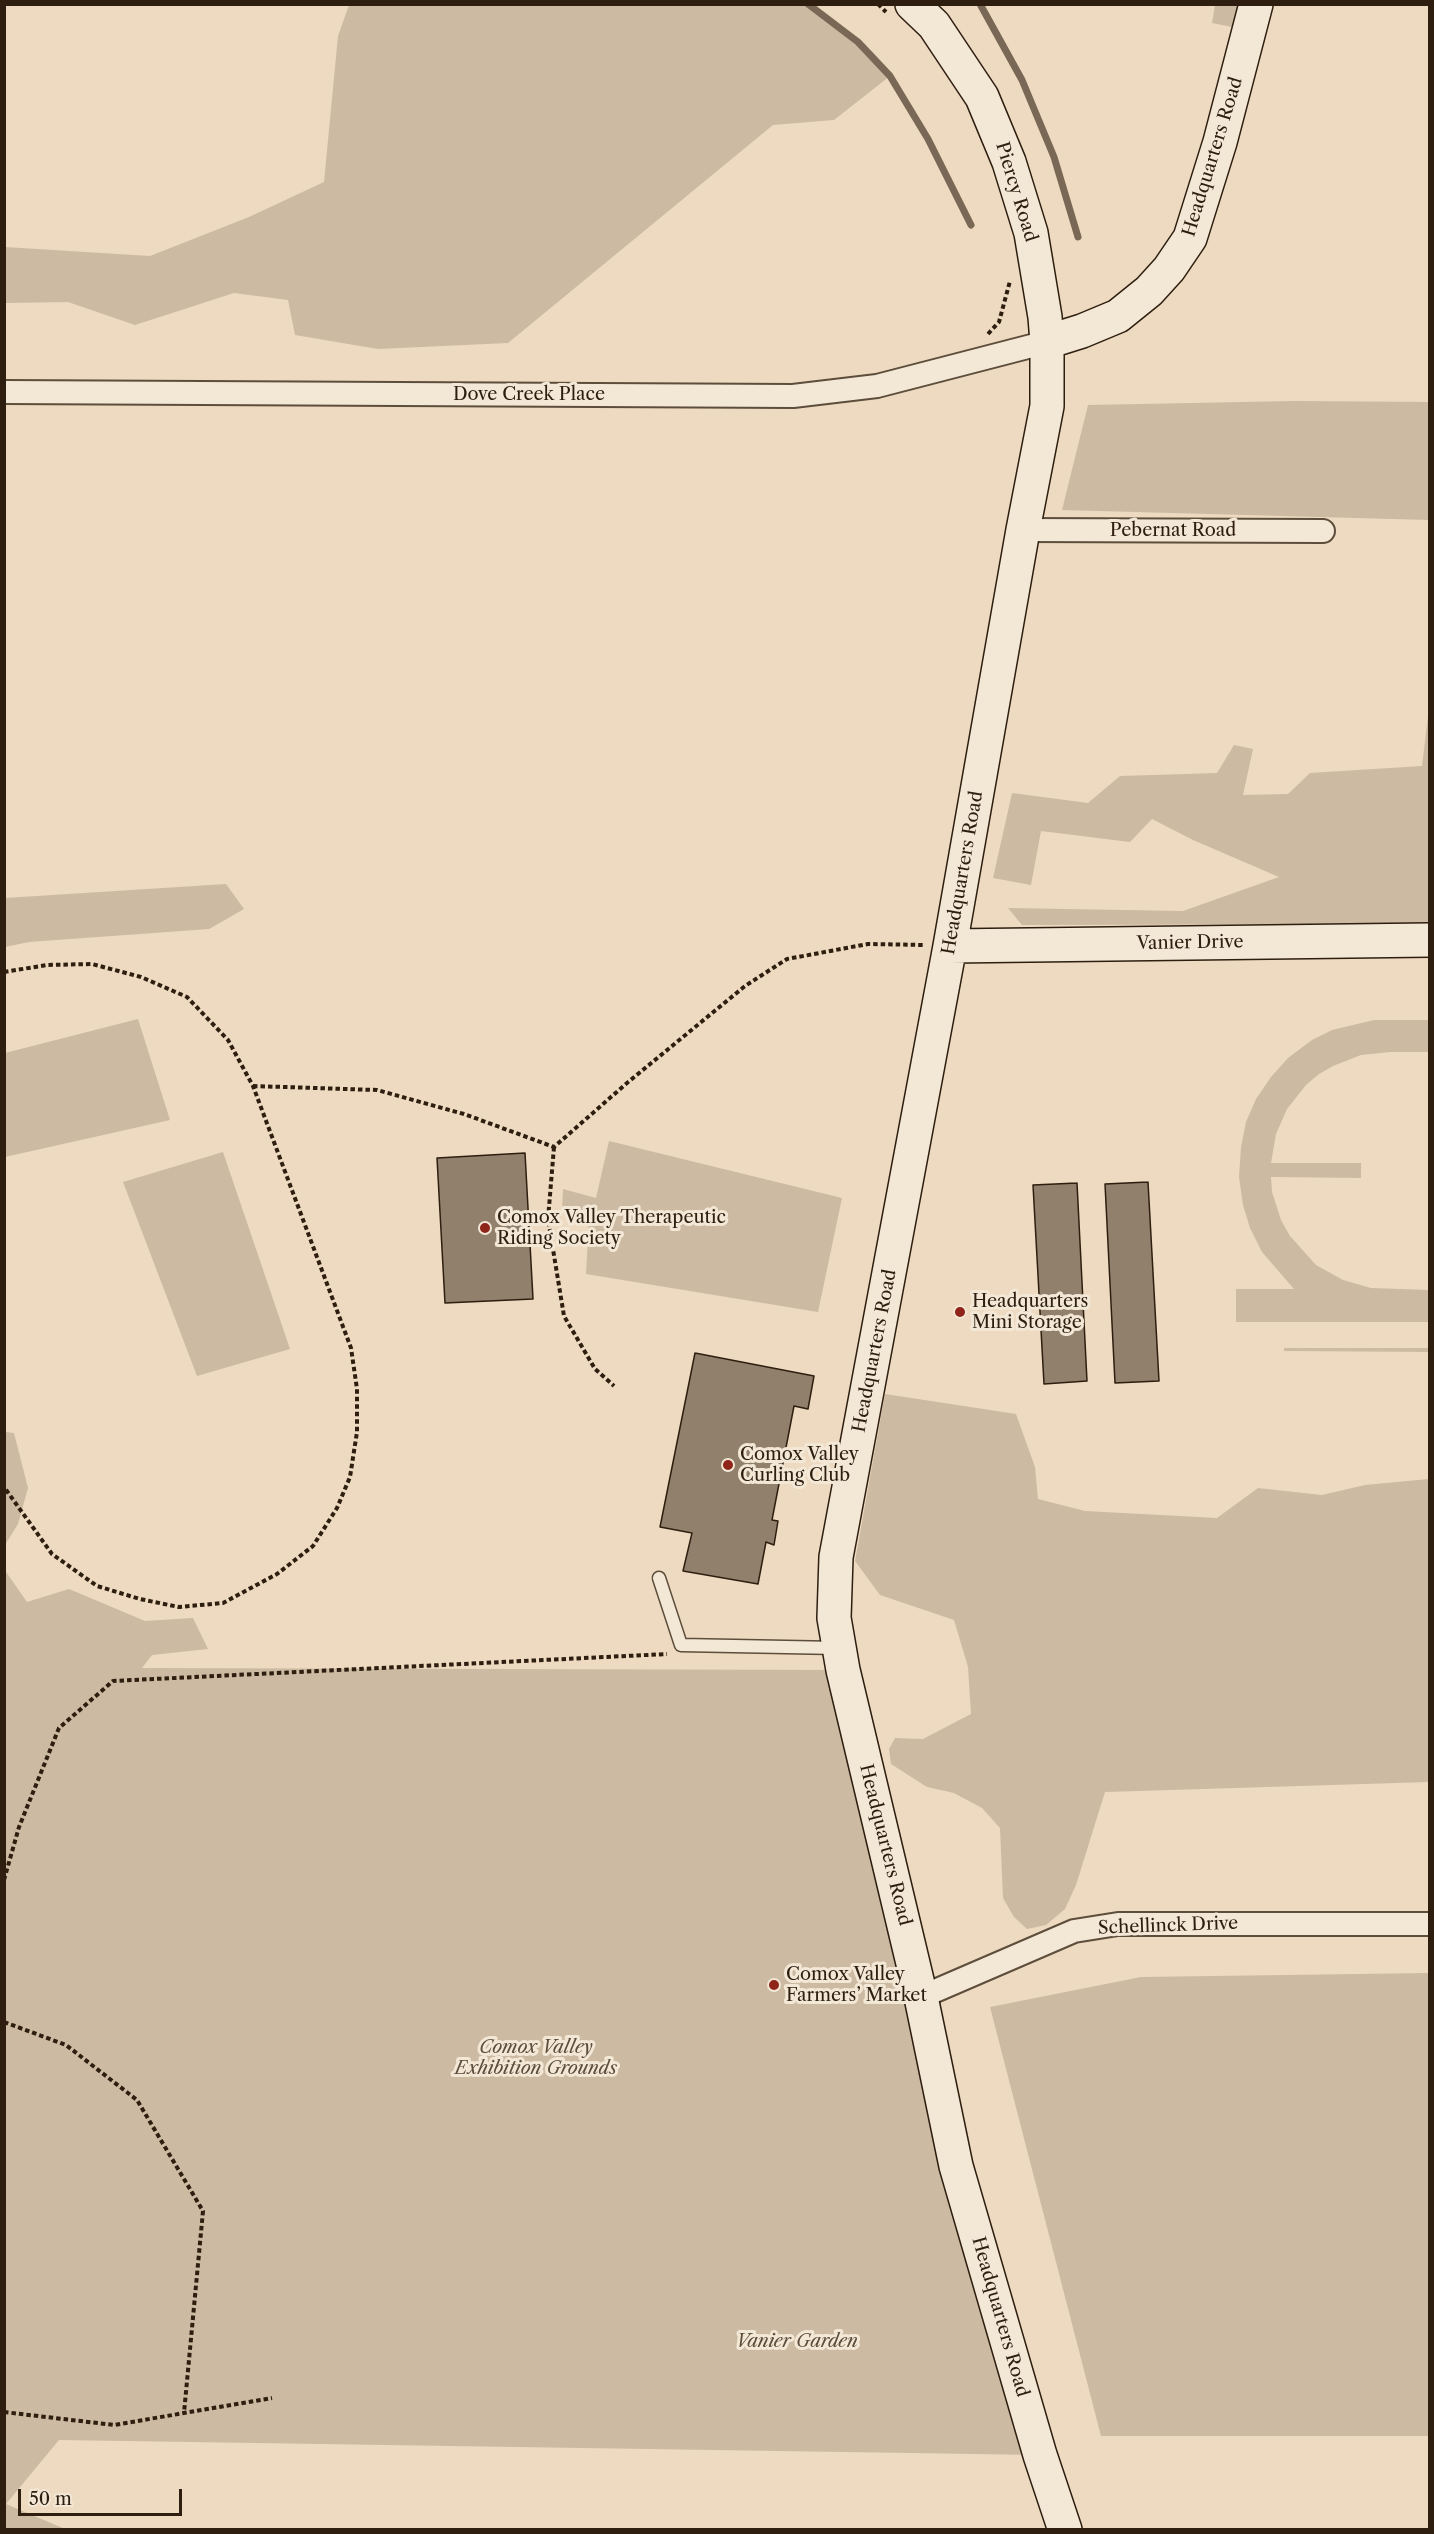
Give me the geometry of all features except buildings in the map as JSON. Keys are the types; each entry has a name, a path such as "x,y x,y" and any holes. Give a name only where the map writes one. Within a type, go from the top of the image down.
{"main road":[{"name":"Headquarters Road","path":"1047,342 1082,332 1118,316 1149,291 1169,269 1191,238 1220,142 1256,4"},
{"name":"Piercy Road","path":"902,11 934,25 982,96 1009,162 1031,233 1047,342 1047,406"},
{"name":"Headquarters Road","path":"1047,406 950,946 836,1557 834,1618 839,1648 921,1997 956,2166 1040,2455 1065,2529"},
{"name":"Vanier Drive","path":"950,946 1430,940"}],"street":[{"name":"Dove Creek Place","path":"4,392 793,396 877,386 1047,342"},
{"name":"Pebernat Road","path":"1023,530 1323,531"},
{"name":"Schellinck Drive","path":"921,1997 1074,1931 1118,1923 1430,1924"}],"lane":[{"path":"659,1578 681,1646 839,1648"}],"path":[{"path":"878,4 902,11"},
{"path":"966,363 978,344 999,322 1010,285 1009,275"},
{"path":"614,1386 595,1369 564,1316 548,1219 554,1147 627,1083 745,986 787,959 868,944 950,946"},
{"path":"4,972 47,965 92,964 141,977 187,997 228,1040 253,1086 351,1348 357,1389 357,1432 350,1477 337,1508 313,1546 277,1574 223,1603 178,1606 140,1599 97,1586 52,1554 4,1487"},
{"path":"253,1086 377,1090 464,1114 554,1147"},
{"path":"4,1880 19,1827 59,1728 113,1681 671,1654"},
{"path":"4,2022 66,2045 136,2100 203,2211 184,2413"},
{"path":"4,2412 114,2425 272,2398"}],"green space":[{"path":"349,5 808,5 858,42 890,76 834,120 773,125 508,343 378,349 295,335 288,300 234,293 135,325 68,302 5,303 5,247 150,256 249,217 324,182 338,36"},
{"path":"1215,5 1240,5 1232,27 1212,23"},
{"path":"1295,401 1429,402 1429,520 1062,510 1088,405"},
{"path":"1429,708 1429,924 1022,925 1008,908 1183,911 1279,877 1193,840 1152,819 1130,842 1041,831 1031,885 993,878 1012,793 1088,803 1120,776 1217,773 1234,745 1253,749 1243,795 1288,794 1310,773 1422,766"},
{"path":"226,884 244,909 209,929 29,942 5,947 5,898"},
{"path":"138,1019 170,1120 5,1157 5,1053"},
{"path":"1374,1020 1429,1020 1429,1052 1361,1055 1319,1074 1306,1085 1287,1109 1276,1134 1271,1163 1361,1163 1361,1178 1271,1177 1272,1192 1281,1220 1290,1236 1316,1265 1343,1280 1371,1288 1429,1290 1429,1322 1236,1322 1236,1289 1294,1289 1262,1252 1250,1228 1243,1205 1239,1177 1241,1147 1246,1122 1256,1099 1288,1058 1312,1040 1332,1030"},
{"path":"609,1141 842,1198 818,1312 586,1274 589,1220 562,1211 563,1189 596,1198"},
{"path":"223,1152 290,1349 197,1376 123,1182"},
{"path":"1284,1348 1429,1348 1430,1352 1284,1351"},
{"path":"885,1394 1016,1414 1035,1467 1038,1499 1085,1511 1217,1518 1258,1488 1322,1495 1365,1485 1429,1479 1429,1782 1105,1792 1076,1885 1065,1909 1046,1925 1027,1929 1014,1917 1003,1898 1000,1828 982,1808 954,1793 927,1787 891,1764 889,1749 895,1738 923,1739 971,1714 968,1667 954,1620 880,1595 855,1561"},
{"path":"5,1432 14,1433 28,1488 18,1524 5,1545"},
{"name":"Comox Valley Exhibition Grounds","path":"4,1569 27,1602 69,1589 145,1621 193,1618 208,1649 152,1655 142,1668 843,1670 1040,2455 59,2440 6,2504 65,2529 5,2529"},
{"path":"1429,1973 1429,2436 1101,2436 990,2007 1141,1977"}],"waterway":[{"path":"808,4 858,42 890,76 928,139 971,225"},
{"path":"980,4 1022,80 1054,157 1078,237"}],"place":[{"name":"Comox Valley Therapeutic Riding Society","path":"485,1228"},
{"name":"Headquarters Mini Storage","path":"960,1312"},
{"name":"Comox Valley Curling Club","path":"728,1465"},
{"name":"Comox Valley Farmers’ Market","path":"774,1985"}],"park label":[{"name":"Vanier Garden","path":"797,2342"}]}
